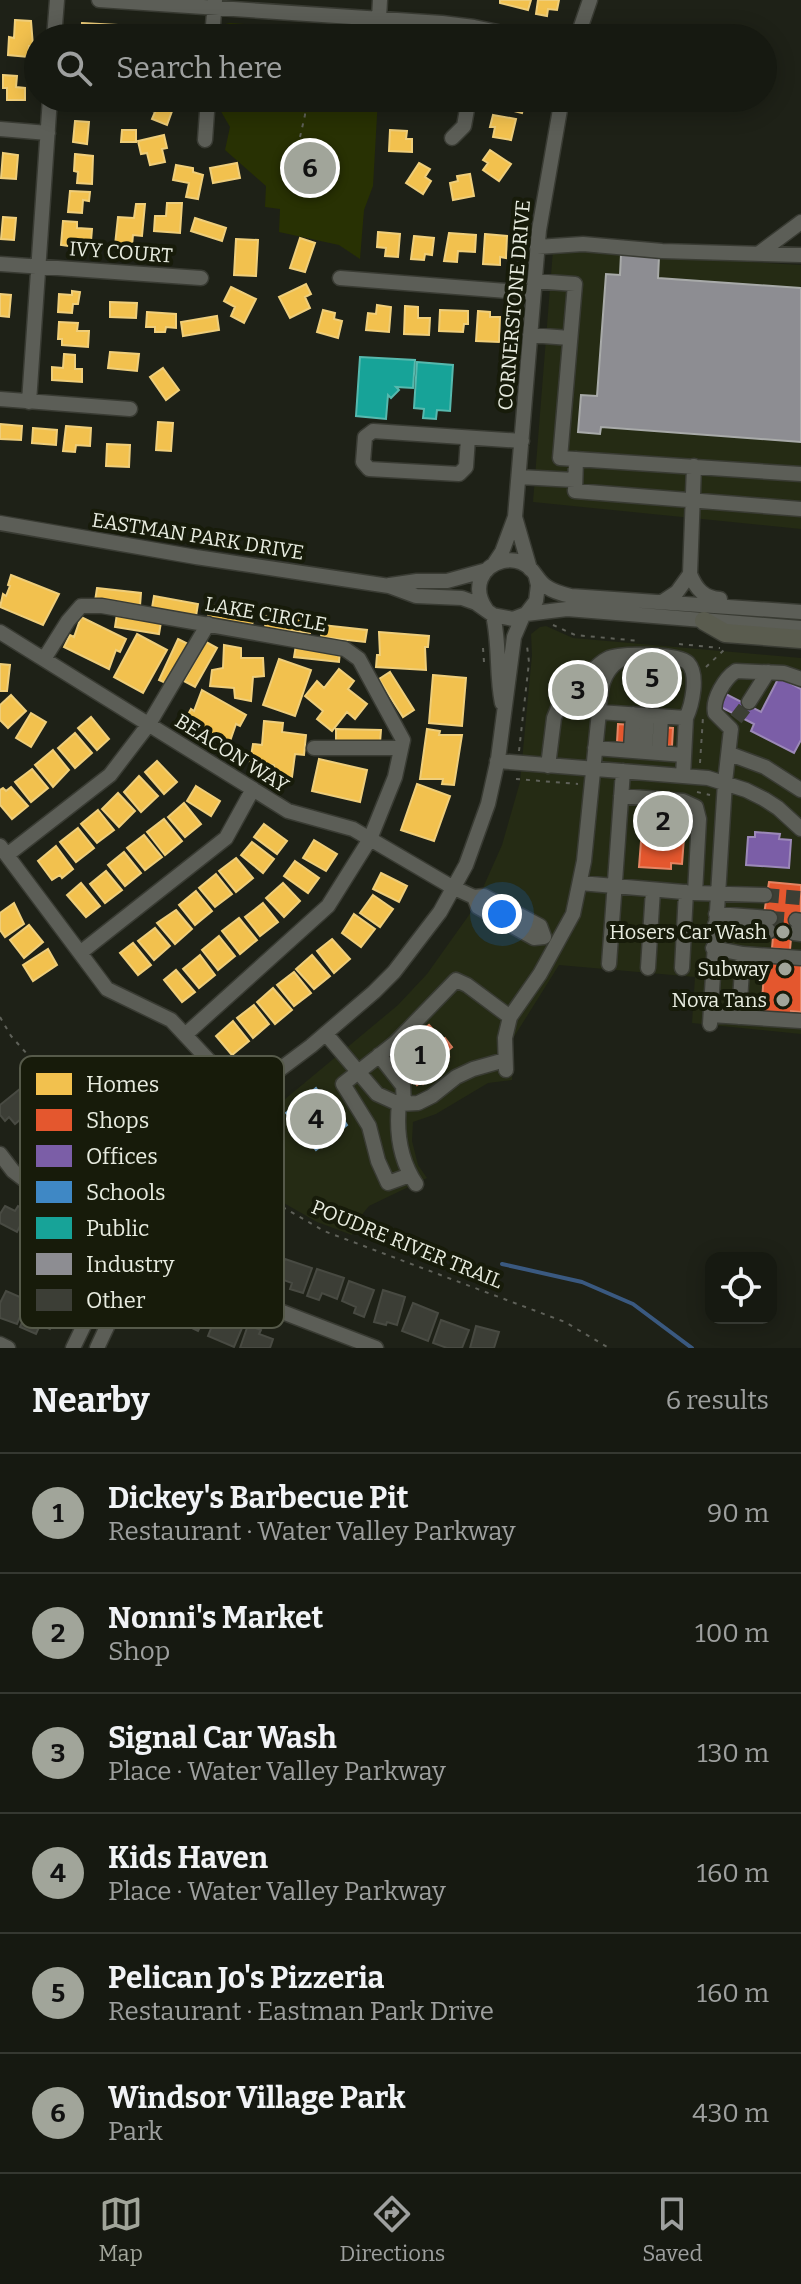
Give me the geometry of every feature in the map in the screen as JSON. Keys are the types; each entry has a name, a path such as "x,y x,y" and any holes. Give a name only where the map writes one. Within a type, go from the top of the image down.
{"main road":[{"path":"704,621 725,633 801,639"}],"street":[{"path":"55,24 57,0"},
{"path":"99,0 215,4 416,24"},
{"path":"379,19 380,0"},
{"path":"582,24 590,0"},
{"path":"213,24 215,4"},
{"path":"29,402 49,112"},
{"path":"205,140 207,112"},
{"path":"452,138 464,126 466,112"},
{"name":"CORNERSTONE DRIVE","path":"490,567 502,552 515,517 537,247 543,193 559,112"},
{"path":"0,129 48,133"},
{"path":"758,254 801,222"},
{"path":"537,247 583,244 662,251 801,255"},
{"name":"IVY COURT","path":"0,264 201,278"},
{"path":"340,278 534,287 575,284 560,458 801,474"},
{"path":"530,335 570,338"},
{"path":"0,399 130,409"},
{"path":"468,438 466,467 459,474 369,469 363,462 365,437 373,431 522,441"},
{"path":"576,459 575,491 801,509"},
{"path":"694,466 690,574 694,585 706,596 768,603 778,610"},
{"path":"519,477 575,480"},
{"name":"CORNERSTONE DRIVE","path":"515,517 533,573"},
{"name":"EASTMAN PARK DRIVE","path":"0,523 389,586 416,596 462,598 490,612"},
{"path":"801,612 571,596 556,592 513,560 490,567 479,585 482,602 490,612 503,619 567,609 801,628"},
{"name":"EASTMAN PARK DRIVE","path":"389,586 417,581 447,581 490,567"},
{"path":"284,1066 326,1034 394,972 425,935 466,865 482,825 497,761 514,637 539,593 533,573"},
{"path":"662,602 677,592 690,574"},
{"name":"LAKE CIRCLE","path":"44,659 81,606 102,606 345,649 359,659 403,740 401,748"},
{"path":"490,612 499,646 497,679 503,708"},
{"path":"205,1056 171,1020 107,989 3,851 110,775 149,724 208,624"},
{"name":"BEACON WAY","path":"0,632 288,811 353,829 474,897 478,907 534,938 551,941"},
{"path":"326,1034 377,1094 402,1104 418,1103 473,1069 506,1065 505,1038 510,1017 551,941 573,914 580,883 601,684 614,663 627,656"},
{"path":"592,671 608,658 627,656 672,656 690,665 693,679 686,718 683,776"},
{"path":"801,679 784,673 742,670 731,673 715,700 715,713 733,723 725,782 710,1019 739,1017 801,1021"},
{"path":"749,702 768,672"},
{"path":"548,766 554,718 560,703"},
{"path":"599,712 686,718"},
{"path":"645,751 647,715"},
{"path":"645,751 647,715"},
{"path":"185,1035 328,906 370,839 395,777 401,748 314,748"},
{"path":"595,748 684,755"},
{"path":"730,754 765,767 801,790"},
{"path":"497,761 725,782 764,799 799,823"},
{"path":"609,964 623,771"},
{"path":"80,953 226,838 253,789"},
{"path":"621,796 683,801 696,807 699,819 682,968"},
{"path":"580,883 765,895"},
{"path":"648,968 653,890"},
{"path":"716,920 770,924"},
{"path":"713,948 743,954 801,958"},
{"path":"739,1017 743,954"},
{"path":"379,1055 403,1086 397,1121 399,1144 413,1180 388,1183 378,1161 369,1126 343,1084 379,1055 395,1043 456,980 510,1017"},
{"path":"0,1154 20,1177"},
{"path":"284,1312 376,1348"},
{"path":"73,1348 82,1328"},
{"path":"97,1348 107,1328"},
{"path":"0,1344 8,1348"}],"path":[{"path":"300,137 305,112"},
{"path":"482,657 484,638"},
{"path":"706,667 726,648"},
{"path":"516,779 583,785"},
{"path":"0,1017 11,1036 29,1056"},
{"name":"POUDRE RIVER TRAIL","path":"284,1208 324,1231 565,1322 609,1348"}],"shaded area":[{"path":"553,250 801,265 801,529 533,502"},
{"path":"546,626 573,638 801,658 801,1034 692,1023 695,977 559,965 512,1040 512,1080 488,1083 436,1114 413,1122 412,1141 418,1165 427,1178 369,1206 356,1222 352,1235 317,1222 284,1203 284,1100 398,1005 427,974 474,908 502,845 520,782 532,655 531,634"}],"green space":[{"path":"221,112 377,112 373,186 364,210 360,259 339,245 279,232 280,209 265,207 266,186 225,150 230,127"}],"building: Homes":[{"path":"500,0 531,0 528,10 500,3"},
{"path":"538,0 559,0 557,10 548,9 547,16 536,14"},
{"path":"15,20 31,21 31,24 24,24 24,57 8,55 9,37 14,38"},
{"path":"3,75 17,76 16,87 24,88 24,100 7,100 7,88 3,88"},
{"path":"155,112 172,112 167,125 152,119"},
{"path":"493,115 516,119 511,140 493,137 495,127 490,127"},
{"path":"75,121 89,122 87,144 73,142"},
{"path":"122,130 136,130 136,142 121,142"},
{"path":"390,130 407,131 406,139 412,139 412,152 389,151"},
{"path":"164,135 167,148 162,149 165,162 150,165 147,153 141,154 138,141"},
{"path":"490,150 511,164 499,181 483,170 488,163 483,160"},
{"path":"3,153 18,155 16,179 1,178"},
{"path":"75,154 93,156 92,184 77,183"},
{"path":"237,163 240,178 213,183 210,168"},
{"path":"419,163 430,169 425,177 431,181 423,194 406,183"},
{"path":"176,165 193,168 193,172 203,175 198,199 186,197 189,183 173,180"},
{"path":"470,174 474,196 453,200 450,183 458,181 457,176"},
{"path":"70,191 90,192 89,201 83,200 82,213 68,212"},
{"path":"167,203 182,203 180,233 154,231 155,216 166,216"},
{"path":"136,204 145,204 142,236 133,235 132,246 115,245 118,217 134,218"},
{"path":"3,217 16,218 14,240 1,239"},
{"path":"195,218 226,228 222,241 191,231"},
{"path":"63,221 77,222 77,228 92,229 91,241 76,240 76,247 61,245"},
{"path":"378,232 400,234 398,257 385,256 386,248 377,247"},
{"path":"449,233 476,235 475,252 458,251 457,262 444,261"},
{"path":"485,234 507,236 506,258 500,257 500,265 483,264"},
{"path":"414,236 434,238 432,255 425,254 424,260 411,259"},
{"path":"300,238 315,243 305,272 290,268"},
{"path":"236,239 258,240 256,276 234,275"},
{"path":"306,284 311,294 305,297 310,308 290,318 279,297"},
{"path":"231,287 256,299 244,323 231,316 235,307 224,301"},
{"path":"72,291 80,292 78,304 73,304 72,313 58,312 59,294 72,295"},
{"path":"0,294 11,295 9,317 0,316"},
{"path":"110,302 137,303 136,318 110,317"},
{"path":"377,305 391,307 389,332 366,330 368,313 376,314"},
{"path":"405,306 418,307 418,318 430,318 429,335 404,334"},
{"path":"323,310 335,313 334,319 342,321 338,338 317,332"},
{"path":"440,310 468,311 468,324 464,324 463,332 439,331"},
{"path":"478,311 490,312 490,317 500,317 499,342 476,341"},
{"path":"147,312 176,314 176,328 166,327 165,332 155,332 155,327 146,327"},
{"path":"217,316 219,330 183,336 181,322"},
{"path":"59,322 78,323 77,331 89,331 88,347 62,345 62,339 58,339"},
{"path":"110,352 139,354 137,371 108,368"},
{"path":"64,354 75,355 75,369 82,369 82,382 52,380 52,367 63,368"},
{"path":"163,368 179,390 166,400 150,377"},
{"path":"158,422 173,423 171,451 156,450"},
{"path":"0,424 22,426 21,440 0,439"},
{"path":"66,426 91,428 90,446 76,445 75,452 63,451"},
{"path":"33,428 57,430 56,445 32,443"},
{"path":"107,444 130,445 129,467 106,466"},
{"path":"11,575 59,594 43,625 0,607 3,594 6,596 10,586"},
{"path":"97,588 141,593 140,606 95,601"},
{"path":"154,596 198,604 196,616 152,608"},
{"path":"210,605 254,613 252,626 208,617"},
{"path":"117,614 161,622 159,634 115,627"},
{"path":"266,616 311,621 310,633 265,628"},
{"path":"81,617 126,639 120,652 116,650 109,669 64,647 70,635 74,637"},
{"path":"322,625 367,630 365,642 321,637"},
{"path":"379,632 429,636 428,647 425,647 426,670 376,667 377,655 380,655"},
{"path":"137,634 167,650 143,693 114,677"},
{"path":"178,639 190,645 170,685 159,680"},
{"path":"206,642 217,648 195,687 184,681"},
{"path":"224,645 241,648 241,658 263,658 264,676 253,677 251,701 235,698 234,688 210,686 212,670 223,668"},
{"path":"296,645 340,650 339,662 294,657"},
{"path":"279,659 311,670 295,716 263,705"},
{"path":"0,664 10,665 7,691 0,691"},
{"path":"339,669 354,681 348,689 367,704 355,719 347,712 332,731 317,719 323,711 305,696 317,681 324,688"},
{"path":"390,672 414,710 403,717 379,679"},
{"path":"433,675 466,678 462,726 429,723"},
{"path":"202,690 246,715 240,726 236,724 229,744 185,720 191,709 194,711"},
{"path":"11,695 26,711 8,728 0,720 0,705"},
{"path":"31,713 46,722 31,747 16,738"},
{"path":"91,717 109,739 97,750 78,728"},
{"path":"264,721 283,723 282,732 306,735 304,755 295,754 292,777 273,775 274,765 250,762 253,744 262,745"},
{"path":"336,729 381,730 380,743 336,742"},
{"path":"427,729 440,731 439,735 462,735 454,785 442,784 443,779 420,779"},
{"path":"75,733 92,753 75,768 58,748"},
{"path":"53,750 69,770 53,787 35,765"},
{"path":"319,759 367,770 360,802 312,791"},
{"path":"157,761 177,782 164,794 145,772"},
{"path":"32,769 48,788 31,802 15,782"},
{"path":"139,776 158,796 141,812 124,792"},
{"path":"417,784 450,796 434,841 401,830"},
{"path":"196,786 220,801 211,816 187,801"},
{"path":"11,787 28,806 12,819 0,805 0,790 3,788 6,791"},
{"path":"118,793 135,811 119,827 102,809"},
{"path":"184,803 201,824 185,837 168,817"},
{"path":"98,810 114,830 97,843 81,824"},
{"path":"164,819 182,841 165,855 147,832"},
{"path":"264,824 287,841 277,854 254,837"},
{"path":"78,828 94,848 76,862 60,842"},
{"path":"144,835 162,857 145,870 127,848"},
{"path":"314,840 337,854 326,871 303,858"},
{"path":"252,842 274,859 263,873 241,855"},
{"path":"56,846 73,869 62,878 60,875 52,880 38,861"},
{"path":"124,852 141,873 125,886 108,865"},
{"path":"236,858 253,878 236,892 219,871"},
{"path":"295,861 319,878 308,893 284,876"},
{"path":"106,871 122,890 105,903 90,884"},
{"path":"381,873 407,886 399,902 373,889"},
{"path":"216,874 232,894 215,907 199,888"},
{"path":"81,883 100,906 86,917 67,895"},
{"path":"283,883 300,901 284,917 266,898"},
{"path":"196,891 212,911 195,925 179,905"},
{"path":"373,895 393,909 380,927 360,913"},
{"path":"14,903 24,924 5,937 0,930 0,913"},
{"path":"263,903 278,922 260,936 245,917"},
{"path":"176,910 192,929 175,944 157,923"},
{"path":"354,914 375,929 361,947 342,933"},
{"path":"239,918 257,940 240,954 222,931"},
{"path":"29,925 43,942 24,958 10,940"},
{"path":"155,928 170,946 154,960 138,941"},
{"path":"219,936 235,956 218,970 202,950"},
{"path":"332,939 350,959 334,973 317,951"},
{"path":"133,943 151,965 138,975 120,953"},
{"path":"48,949 57,965 33,981 23,965"},
{"path":"200,955 215,975 199,988 183,969"},
{"path":"312,955 330,976 314,989 296,969"},
{"path":"176,970 195,992 182,1002 164,980"},
{"path":"294,972 311,993 294,1006 277,985"},
{"path":"273,988 292,1010 275,1024 257,1002"},
{"path":"254,1005 269,1024 253,1038 237,1018"},
{"path":"233,1021 249,1041 232,1055 216,1036"}],"building: Shops":[{"path":"629,659 671,662 670,670 677,670 676,687 669,686 669,693 627,691"},
{"path":"586,670 599,684 571,709 558,696"},
{"path":"618,724 673,728 672,746 617,742"},
{"path":"644,803 665,805 665,810 686,811 682,864 671,863 671,869 639,867"},
{"name":"Hosers Car Wash","path":"769,882 801,885 801,916 793,915 790,950 772,948 775,915 764,914"},
{"path":"765,960 801,963 801,1012 791,1011 791,1016 761,1014"},
{"path":"429,1025 452,1047 445,1053 449,1057 444,1061 446,1064 429,1074 431,1076 423,1084 417,1085 414,1081 409,1085 388,1059"}],"building: Offices":[{"path":"779,677 801,689 801,740 794,753 751,731 754,724 719,706 726,694 761,712"},
{"path":"755,832 780,834 779,839 791,840 789,868 746,865 748,837 755,837"}],"building: Schools":[{"path":"316,1088 325,1100 329,1097 347,1125 316,1150 286,1113"}],"building: Public":[{"path":"360,357 415,360 413,388 396,387 399,390 391,398 388,395 386,419 356,416"},
{"path":"417,362 453,365 450,411 437,410 436,419 423,418 424,409 414,408"}],"building: Industry":[{"path":"621,254 659,257 658,278 801,288 801,442 601,427 600,434 578,432 581,395 597,396 606,274 620,275"}],"building: Other":[{"path":"20,1089 20,1120 15,1124 9,1117 5,1121 0,1115 0,1105"},
{"path":"5,1206 15,1211 20,1207 17,1232 0,1223 0,1214"},
{"path":"285,1259 312,1268 303,1293 290,1289 292,1283 284,1280"},
{"path":"317,1269 344,1278 337,1299 322,1293 319,1300 307,1296"},
{"path":"349,1281 374,1290 364,1317 354,1313 356,1307 342,1301"},
{"path":"383,1290 405,1297 397,1325 374,1322"},
{"path":"6,1291 20,1297 17,1324 0,1318 0,1303"},
{"path":"413,1303 438,1313 428,1341 402,1331"},
{"path":"441,1320 469,1330 462,1348 447,1348 433,1343"},
{"path":"476,1326 499,1332 494,1348 470,1348"},
{"path":"22,1328 39,1328 36,1334"},
{"path":"211,1328 242,1328 234,1347 208,1336"},
{"path":"247,1328 261,1330 259,1334 273,1339 270,1348 240,1348"}],"waterway":[{"path":"502,1264 582,1282 633,1304 692,1348"}],"tunnel":[{"path":"560,703 592,671"},
{"path":"736,719 749,702"},
{"path":"765,895 801,898"},
{"path":"770,918 796,920"},
{"path":"769,931 794,933"}],"place":[{"name":"Windsor Village Park","path":"310,168"},
{"name":"Pelican Jo's Pizzeria","path":"652,678"},
{"name":"Signal Car Wash","path":"578,690"},
{"name":"Nonni's Market","path":"663,821"},
{"name":"Hosers Car Wash","path":"783,932"},
{"name":"Subway","path":"785,969"},
{"name":"Nova Tans","path":"783,1000"},
{"name":"Dickey's Barbecue Pit","path":"420,1055"},
{"name":"Kids Haven","path":"316,1119"}]}
